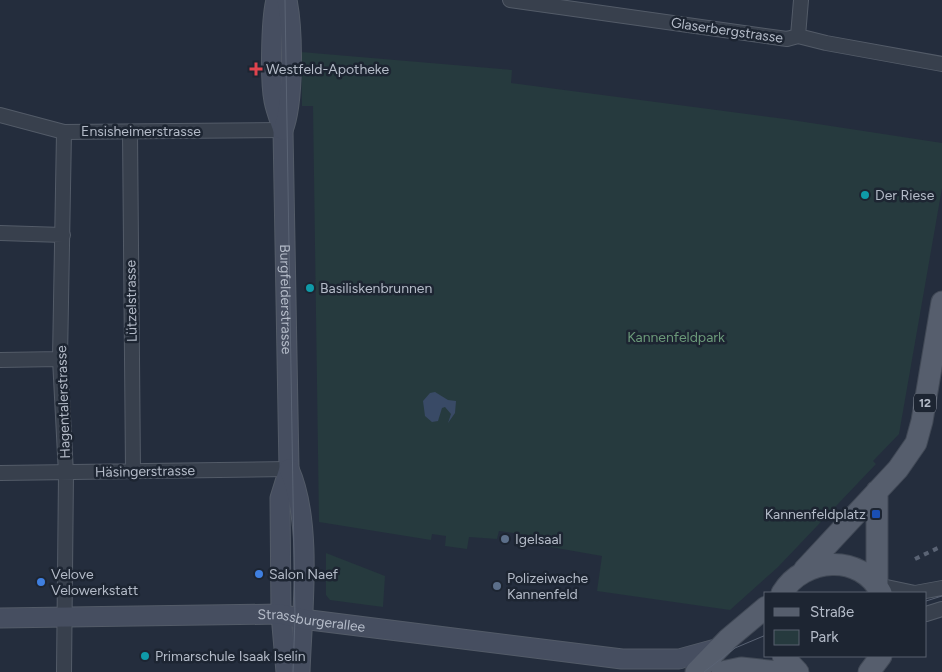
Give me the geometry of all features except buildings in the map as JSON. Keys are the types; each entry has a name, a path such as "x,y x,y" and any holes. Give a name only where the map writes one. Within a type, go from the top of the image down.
{"main road":[{"name":"Burgfelderstrasse","path":"276,0 273,19 273,99 283,130 289,469 280,498 281,614 286,672"},
{"name":"Burgfelderstrasse","path":"283,130 290,109 290,19 287,0"},
{"name":"12","path":"804,570 898,469 916,444 922,421 942,302"},
{"name":"Burgfelderstrasse","path":"289,469 298,490 302,511 300,672"},
{"path":"877,491 879,589"},
{"path":"783,592 804,570 827,565 848,566 863,573 879,589"},
{"path":"696,672 719,648 764,609"},
{"name":"Strassburgerallee","path":"0,618 281,614 302,619 622,659 679,659 719,648"},
{"path":"784,657 798,672"},
{"name":"Strassburgerallee","path":"622,659 666,672"},
{"path":"722,672 741,668 779,672"}],"street":[{"name":"Glaserbergstrasse","path":"510,0 787,39 798,36 826,43 942,64"},
{"path":"798,36 801,0"},
{"name":"Ensisheimerstrasse","path":"0,115 64,132 283,130"},
{"name":"Hagentalerstrasse","path":"64,132 60,359 66,474 64,672"},
{"name":"Lützelstrasse","path":"130,132 133,470"},
{"path":"0,233 63,235"},
{"path":"0,360 60,359"},
{"name":"Häsingerstrasse","path":"0,473 66,474 133,470 289,469"},
{"path":"920,592 942,588"},
{"path":"879,589 905,592"},
{"path":"927,614 942,609"}],"green space":[{"name":"Kannenfeldpark","path":"301,52 512,70 511,83 785,119 942,143 942,188 899,434 873,461 876,464 778,567 730,610 597,591 602,556 528,543 528,535 499,531 497,539 469,537 467,549 445,546 446,536 432,534 431,540 319,522 313,106 302,106"},
{"path":"326,553 385,576 383,607 330,600 326,595"}],"water":[{"path":"435,392 448,400 456,401 455,413 448,423 451,414 445,407 442,408 438,421 432,422 425,416 423,401 430,393"}],"tram line":[{"path":"285,0 295,618 293,672"},
{"path":"927,601 942,596"},
{"path":"704,672 735,648 764,636"}],"railway":[{"path":"915,559 942,546"}],"place":[{"name":"Westfeld-Apotheke","path":"256,69"},
{"name":"Der Riese","path":"865,195"},
{"name":"Basiliskenbrunnen","path":"310,288"},
{"name":"Kannenfeldplatz","path":"876,514"},
{"name":"Igelsaal","path":"505,539"},
{"name":"Salon Naef","path":"259,574"},
{"name":"Velove Velowerkstatt","path":"41,582"},
{"name":"Polizeiwache Kannenfeld","path":"497,586"},
{"name":"Primarschule Isaak Iselin","path":"145,656"}]}
